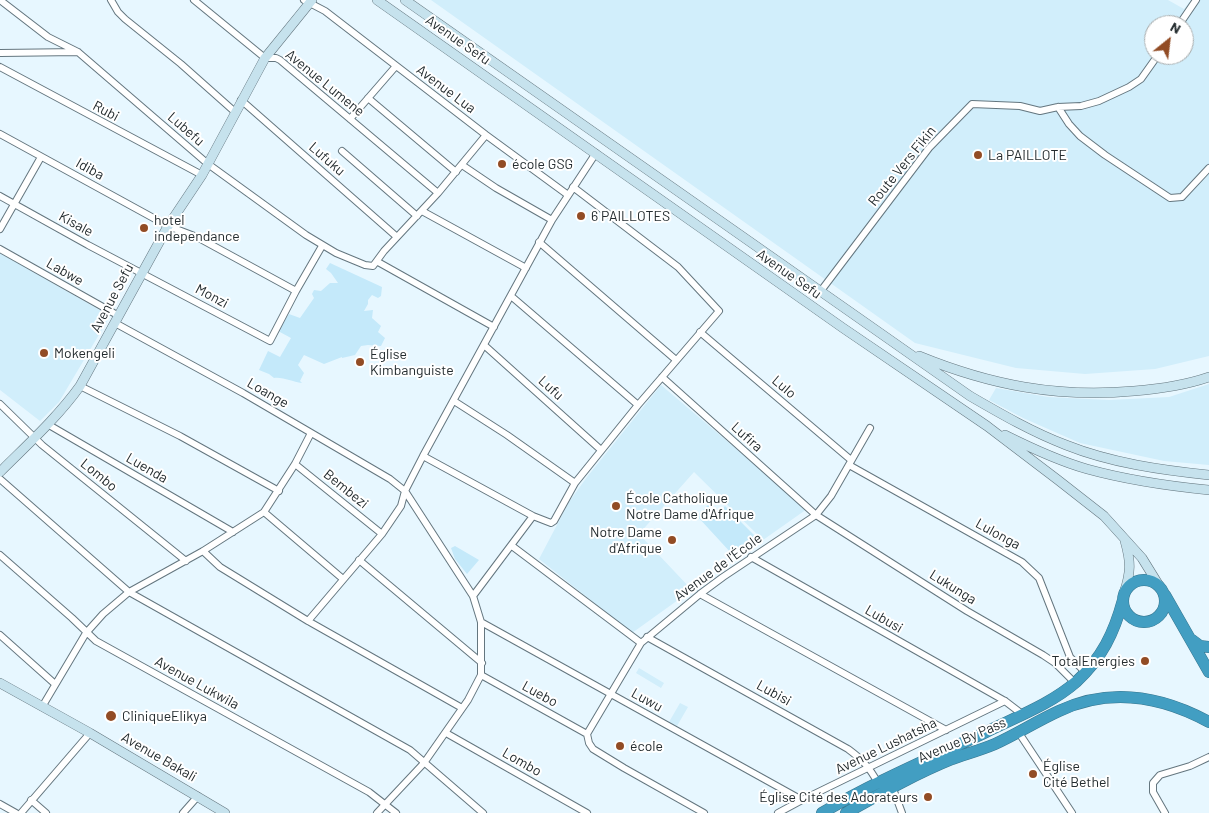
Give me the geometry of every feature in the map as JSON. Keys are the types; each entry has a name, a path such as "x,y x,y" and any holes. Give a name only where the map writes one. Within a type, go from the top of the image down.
{"highway":[{"path":"1163,592 1164,609 1160,615 1147,622 1133,619 1124,608 1124,597 1132,584 1144,580 1156,584 1163,592 1191,638 1209,672"},
{"name":"Avenue By Pass","path":"822,813 886,783 1022,714 1055,697 1075,683 1104,648 1116,626 1124,597"},
{"path":"1191,638 1200,646 1209,647"},
{"name":"Avenue By Pass","path":"846,813 886,783 994,744 1058,711 1092,699 1114,696 1144,698 1173,705 1209,722"}],"main road":[{"name":"Avenue Sefu","path":"377,0 854,336 987,426 1104,516 1142,558 1163,592"},
{"name":"Avenue Sefu","path":"406,0 902,349"},
{"name":"Avenue Sefu","path":"0,472 48,425 80,386 168,226 202,175 265,58 309,1"},
{"path":"854,336 864,322"},
{"path":"902,349 947,367 1017,386 1040,390 1104,394 1158,389 1209,377"},
{"path":"902,349 970,396 1066,446 1153,468 1209,475"},
{"path":"987,426 1045,453 1086,469 1169,486 1209,490"},
{"path":"1124,597 1130,576 1130,560 1125,538"},
{"name":"Avenue Bakali","path":"0,683 90,733 225,813"}],"street":[{"name":"Lubefu","path":"0,0 48,37 78,52 208,164 322,246 365,265 373,266 378,262"},
{"path":"111,0 118,12 235,112"},
{"name":"Avenue Lumene","path":"194,0 265,58 280,60 438,193"},
{"path":"1186,15 1196,0"},
{"name":"Avenue Lua","path":"309,1 325,11 486,135 568,195"},
{"path":"0,53 78,52"},
{"name":"Route Vers Fikin","path":"820,292 929,148 972,104 1020,106 1040,111 1058,107 1081,106 1129,87 1141,79 1151,65"},
{"path":"350,119 396,66"},
{"name":"Rubi","path":"0,67 202,175"},
{"path":"368,98 456,172"},
{"name":"Lufuku","path":"241,100 397,237"},
{"path":"1058,107 1069,124 1080,136 1157,191 1170,198 1182,198 1209,168"},
{"name":"Idiba","path":"0,134 168,226 198,237 296,291"},
{"path":"486,135 420,214 397,237 378,262 494,327"},
{"path":"342,150 420,214 526,268"},
{"path":"308,621 382,534 401,506 405,491 423,456 539,242 596,153"},
{"path":"0,229 41,157"},
{"path":"462,165 496,188 552,220"},
{"path":"423,456 533,516 548,523 554,521 575,483 600,450 719,311 678,267 573,187"},
{"name":"Kisale","path":"0,196 141,273"},
{"path":"539,242 676,360"},
{"path":"296,291 322,246"},
{"name":"Labwe","path":"0,249 117,320"},
{"name":"Monzi","path":"141,273 270,341 296,291"},
{"path":"511,296 638,405"},
{"name":"Loange","path":"117,320 311,432 405,491"},
{"name":"Lulo","path":"700,332 850,463"},
{"name":"Lufu","path":"484,345 600,450"},
{"name":"Lufira","path":"662,377 816,515"},
{"path":"80,386 180,436 279,491"},
{"path":"454,401 507,435 575,483"},
{"name":"Lombo","path":"0,404 42,446 186,561"},
{"name":"Luenda","path":"48,425 233,532"},
{"name":"Avenue de l'École","path":"588,734 641,643 700,594 816,515 830,496 870,428"},
{"path":"42,707 86,633 103,614 129,592 203,551 264,512 295,464 311,432"},
{"name":"Lulonga","path":"850,463 1032,569 1041,584 1070,657 1085,672"},
{"name":"Bembezi","path":"295,464 382,534"},
{"path":"0,479 129,592 410,750 483,813"},
{"path":"377,813 424,763 446,733 481,675 481,622 473,596 405,491"},
{"path":"264,512 343,578"},
{"name":"Lukunga","path":"816,515 966,611 1043,655 1055,663 1075,683"},
{"path":"473,596 533,516"},
{"path":"512,546 641,643"},
{"path":"203,551 220,567 308,621 462,708"},
{"name":"Avenue Lukwila","path":"0,555 96,641 369,792 396,813"},
{"name":"Lubusi","path":"751,558 1005,701 1022,714"},
{"path":"359,560 482,663"},
{"path":"700,594 946,730"},
{"name":"Luwu","path":"481,622 802,800"},
{"path":"0,635 55,684"},
{"name":"Lubisi","path":"647,637 848,749 862,759 886,783 902,813"},
{"name":"Luebo","path":"481,675 588,734"},
{"name":"Avenue Lushatsha","path":"778,813 1005,701"},
{"path":"21,813 90,733"},
{"name":"Lombo","path":"446,733 586,813"},
{"path":"1018,733 1072,813"},
{"path":"588,734 592,749 704,813"},
{"path":"1165,813 1153,792 1153,783 1160,775 1190,766 1209,757"},
{"path":"183,813 198,796"},
{"path":"32,800 46,813"},
{"path":"0,804 16,813"}],"shaded area":[{"path":"431,0 1168,0 1184,9 1191,0 1209,0 1209,356 1155,369 1085,374 1016,368 915,343"},
{"name":"Mokengeli","path":"0,253 110,316 59,402 40,421 0,390"},
{"path":"330,263 382,287 381,296 378,298 372,295 364,311 373,310 372,318 381,326 378,332 385,338 381,346 361,346 355,355 342,357 324,364 304,355 298,365 304,373 300,381 302,383 274,378 259,370 268,351 280,357 291,338 278,331 289,314 300,318 314,298 312,294 314,290 321,291 330,283 338,283 326,269"},
{"path":"1209,384 1209,465 1164,461 1080,443 1023,418 989,400 996,388 1048,397 1109,400 1169,397"},
{"name":"École Catholique Notre Dame d'Afrique","path":"661,385 807,509 763,540 694,472 639,534 692,590 632,633 539,559 569,502"},
{"path":"708,505 718,514 725,506 756,537 732,554 697,516"},
{"path":"455,546 479,560 467,574 455,559 451,548"},
{"path":"639,668 664,683 661,688 636,673"},
{"path":"680,703 688,707 677,726 669,722"}],"place":[{"name":"La PAILLOTE","path":"978,155"},
{"name":"école GSG","path":"502,164"},
{"name":"6 PAILLOTES","path":"581,216"},
{"name":"hotel independance","path":"144,228"},
{"name":"Mokengeli","path":"44,353"},
{"name":"Église Kimbanguiste","path":"360,362"},
{"name":"École Catholique Notre Dame d'Afrique","path":"616,506"},
{"name":"Notre Dame d'Afrique","path":"672,540"},
{"name":"TotalEnergies","path":"1145,661"},
{"name":"CliniqueElikya","path":"111,716"},
{"name":"école","path":"620,746"},
{"name":"Église Cité Bethel","path":"1033,774"},
{"name":"Église Cité des Adorateurs","path":"928,797"}]}
